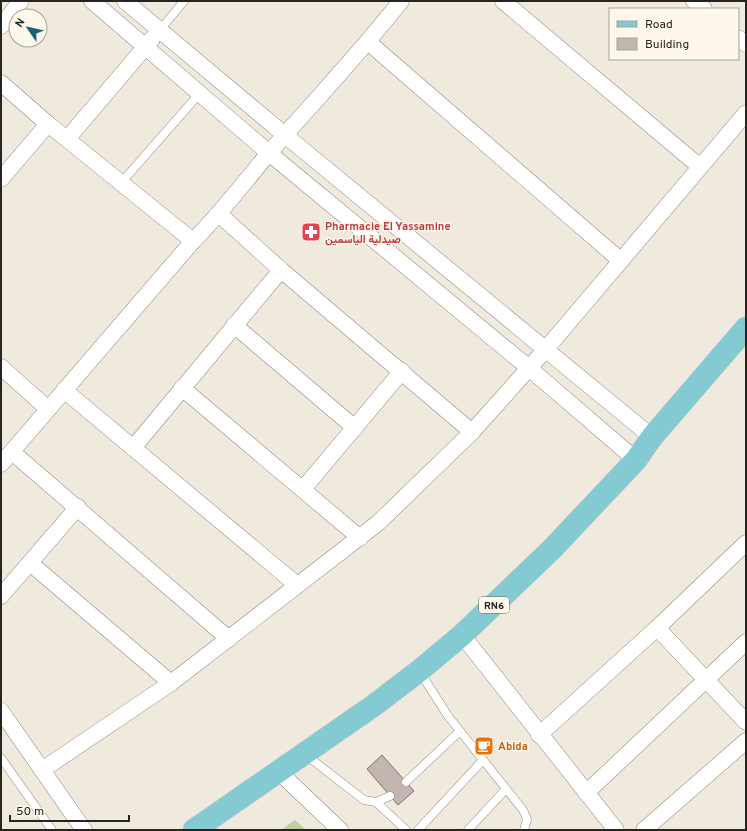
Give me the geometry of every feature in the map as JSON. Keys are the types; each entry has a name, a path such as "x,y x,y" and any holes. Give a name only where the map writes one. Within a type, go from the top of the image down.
{"main road":[{"name":"RN6","path":"194,830 305,754 419,671 462,635 552,549 636,460 652,437 746,328"}],"street":[{"path":"1,26 21,1"},
{"path":"92,1 269,153 529,368 636,460"},
{"path":"125,1 286,136 652,437"},
{"path":"1,464 193,241 219,214 269,153 286,136 368,42 401,1"},
{"path":"503,1 699,166"},
{"path":"694,1 703,8"},
{"path":"67,139 160,30"},
{"path":"368,42 620,260"},
{"path":"194,88 204,66"},
{"path":"1,83 48,124 193,241"},
{"path":"42,770 171,683 378,523 472,432 546,349 699,166 746,113"},
{"path":"1,179 48,124"},
{"path":"219,214 281,270 402,371 472,432"},
{"path":"133,448 281,270"},
{"path":"234,325 355,428"},
{"path":"1,367 48,409"},
{"path":"303,489 402,371"},
{"path":"182,388 360,538"},
{"path":"64,390 297,585"},
{"path":"12,452 78,507 229,639"},
{"path":"1,596 78,507"},
{"path":"539,735 657,628 746,543"},
{"path":"30,563 171,683"},
{"path":"657,628 708,680 746,722"},
{"path":"462,635 539,735 616,830"},
{"path":"586,793 708,680 746,642"},
{"path":"1,711 84,830"},
{"path":"644,830 746,742"},
{"path":"278,772 340,830"}],"lane":[{"path":"160,30 184,1"},
{"path":"121,183 194,88"},
{"path":"419,671 460,731 525,814 526,824 524,830"},
{"path":"406,782 460,731"},
{"path":"305,754 358,797 364,800 376,802 390,796"},
{"path":"1,758 52,830"},
{"path":"418,830 483,760"},
{"path":"468,830 506,789"},
{"path":"376,802 406,830"}],"green space":[{"path":"295,820 306,830 281,830"}],"building":[{"path":"382,755 414,791 398,805 367,769"}],"place":[{"name":"Pharmacie El Yassamine صيدلية الياسمين","path":"311,232"},
{"name":"Abida","path":"484,746"}]}
